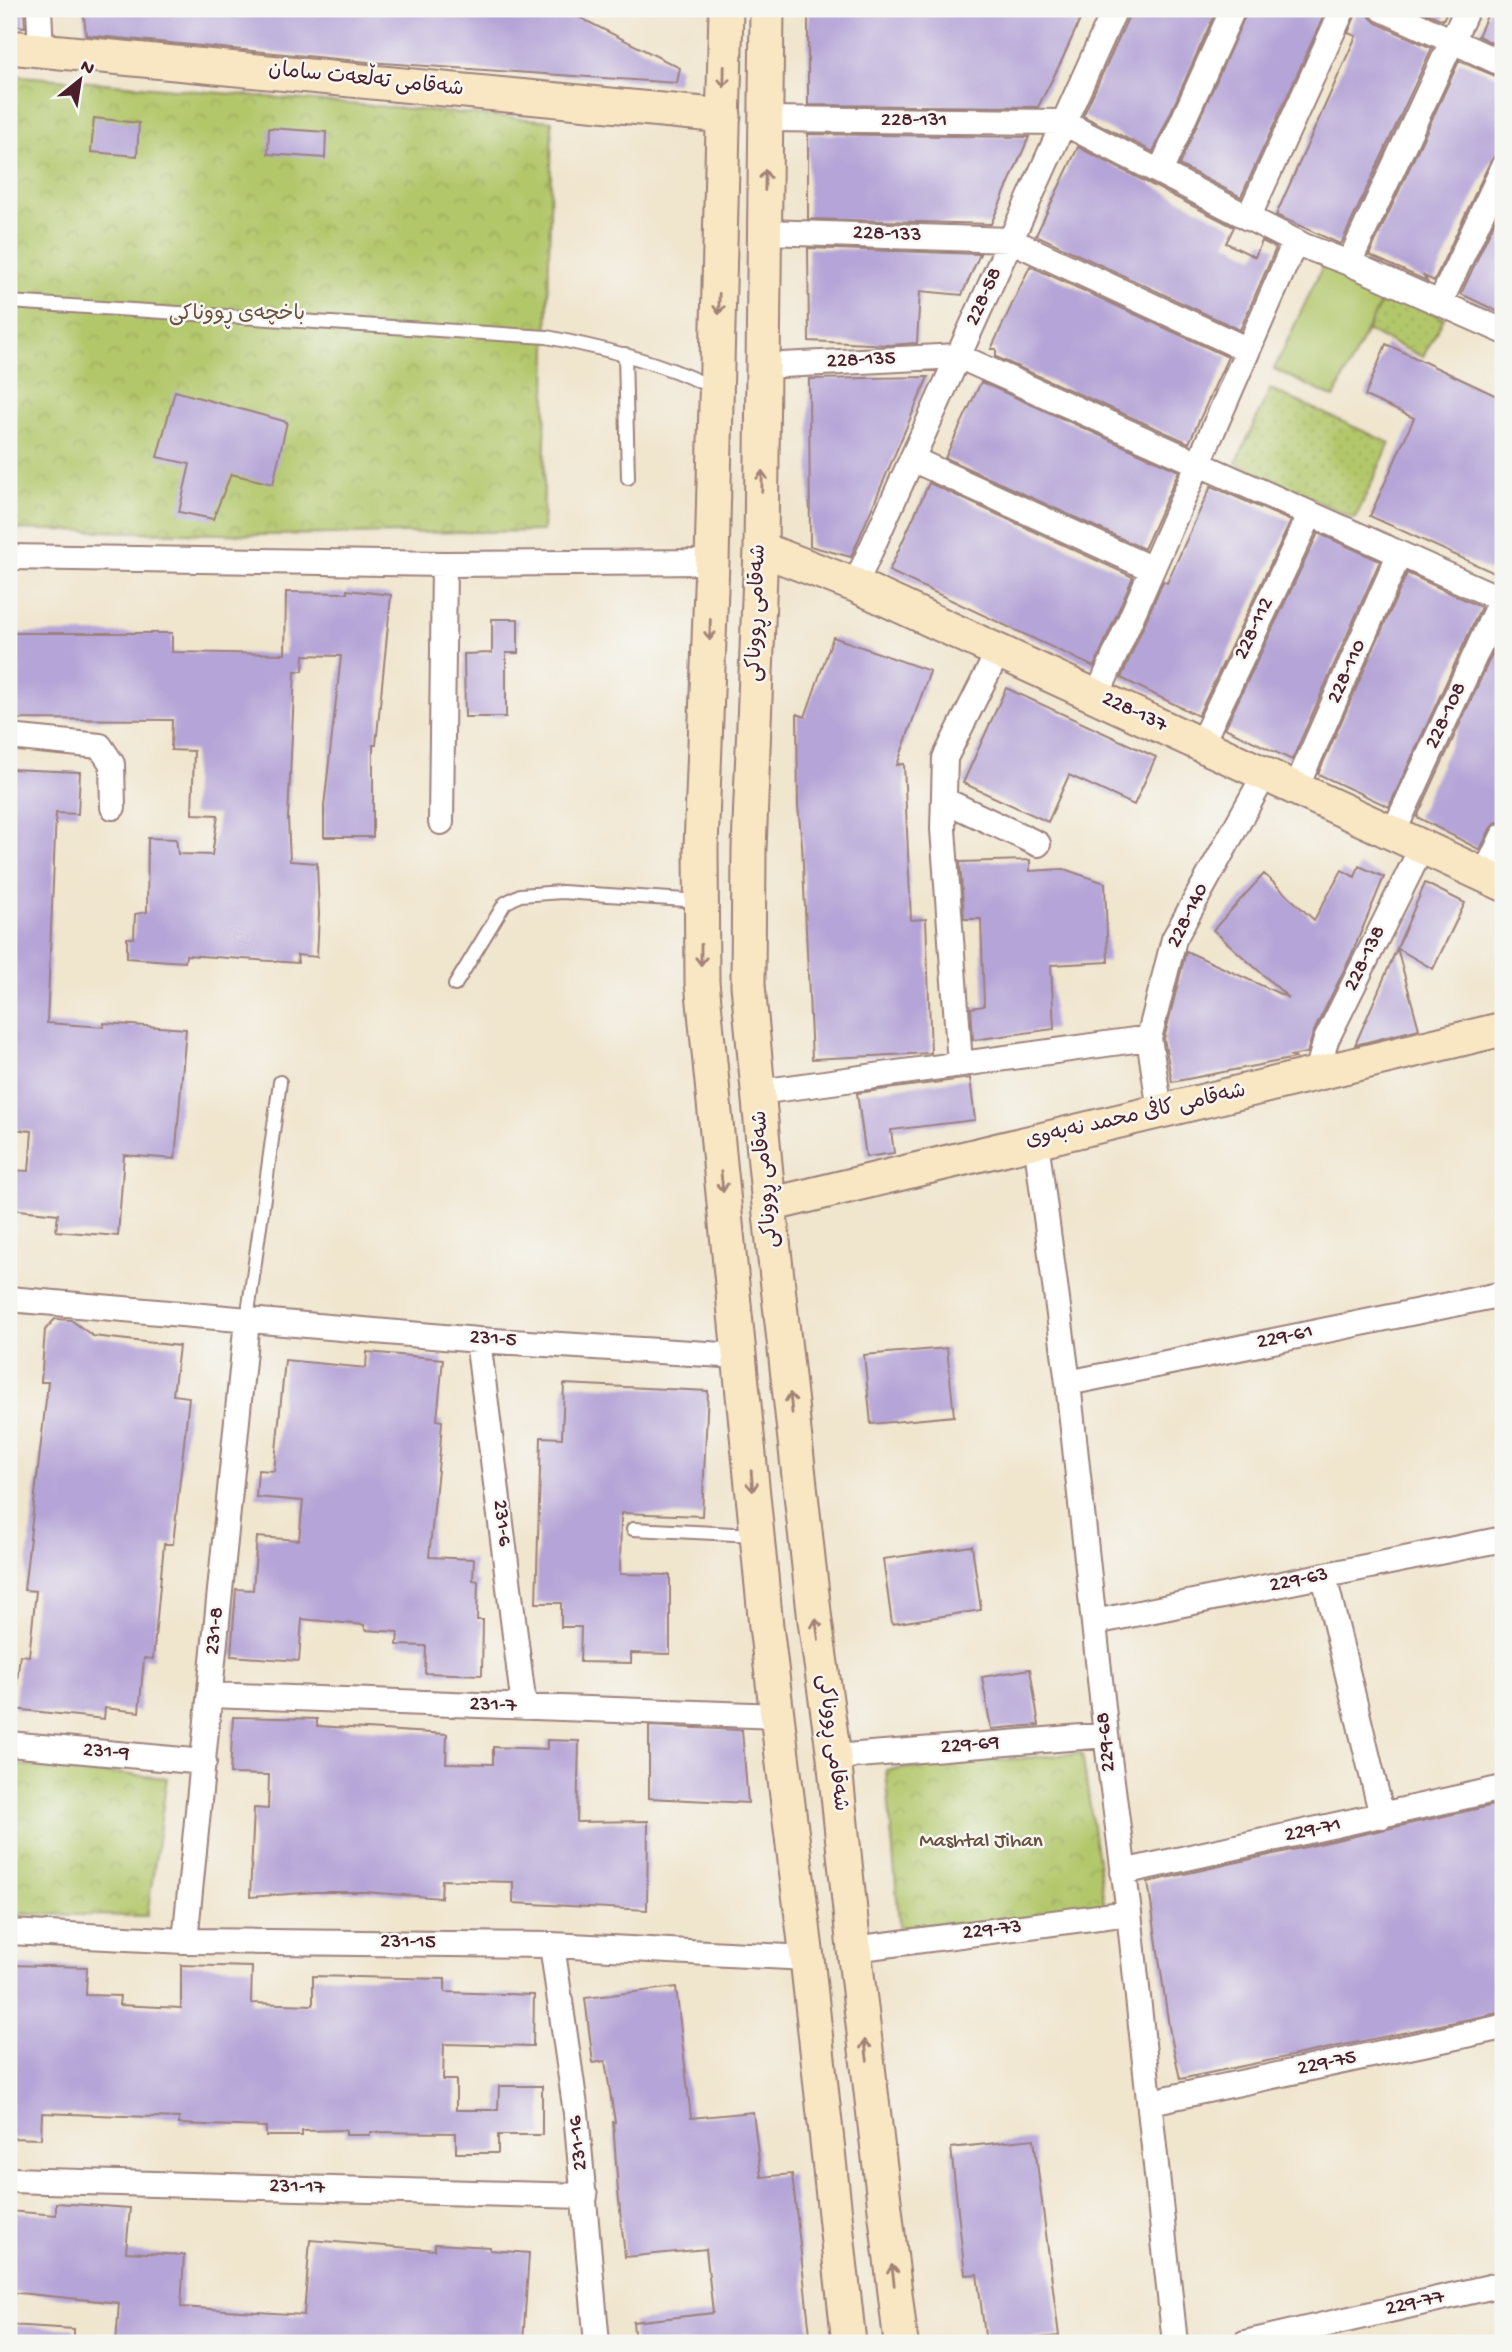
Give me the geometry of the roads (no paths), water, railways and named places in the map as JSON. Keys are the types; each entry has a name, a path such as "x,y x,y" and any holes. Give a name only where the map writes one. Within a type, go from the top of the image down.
{"main road":[{"name":"شەقامی ڕووناکی","path":"726,9 712,562 701,848 702,982 776,1716 807,1958 849,2343"},
{"name":"شەقامی ڕووناکی","path":"767,9 761,549 749,849 748,985 769,1205 815,1620 834,1757 901,2343"},
{"name":"شەقامی تەڵعەت سامان","path":"9,47 723,116"},
{"name":"228-137","path":"761,549 855,585 999,650 1494,880"},
{"path":"701,848 749,849"},
{"name":"شەقامی کافی محمد نەبەوی","path":"769,1205 1503,1029"}],"street":[{"path":"39,9 41,50"},
{"name":"228-58","path":"855,585 1115,9"},
{"path":"1160,172 1233,9"},
{"path":"1248,218 1343,9"},
{"path":"1382,9 1503,64"},
{"path":"1349,263 1468,9"},
{"name":"228-131","path":"766,119 1062,122"},
{"path":"1062,122 1295,242 1503,331"},
{"path":"1440,303 1503,168"},
{"name":"228-133","path":"765,232 1010,240"},
{"path":"1010,240 1248,350"},
{"path":"1097,696 1295,242"},
{"path":"958,356 1502,600"},
{"name":"228-135","path":"763,366 958,356"},
{"path":"912,459 1152,569"},
{"name":"228-112","path":"1201,744 1310,515"},
{"name":"228-110","path":"1296,788 1399,555"},
{"path":"9,556 444,564 712,562"},
{"path":"441,822 444,564"},
{"name":"228-108","path":"1407,840 1502,600"},
{"path":"960,1064 943,829 945,758 999,650"},
{"path":"9,737 100,746 112,764 113,807"},
{"name":"228-140","path":"1160,1111 1149,1038 1174,939 1265,774"},
{"path":"944,800 1038,844"},
{"path":"1494,880 1503,836"},
{"name":"228-138","path":"1317,1073 1326,1040 1407,840"},
{"path":"759,1092 1149,1038"},
{"name":"229-68","path":"1036,1141 1068,1383 1175,2343"},
{"name":"229-61","path":"1068,1383 1503,1294"},
{"name":"231-5","path":"9,1299 478,1340 740,1356"},
{"name":"231-8","path":"185,1941 247,1320"},
{"name":"231-6","path":"478,1340 524,1707"},
{"name":"229-63","path":"1095,1622 1503,1539"},
{"path":"1324,1576 1382,1816"},
{"name":"231-7","path":"210,1695 776,1716"},
{"name":"229-69","path":"834,1757 1106,1735"},
{"name":"231-9","path":"9,1744 204,1762"},
{"name":"229-71","path":"1123,1872 1503,1788"},
{"name":"229-73","path":"854,1949 1129,1913"},
{"name":"231-15","path":"9,1932 185,1941 552,1945 807,1958"},
{"name":"231-16","path":"552,1945 585,2196 597,2343"},
{"name":"229-75","path":"1150,2102 1503,2027"},
{"name":"231-17","path":"9,2180 585,2196"},
{"name":"229-77","path":"1245,2343 1503,2284"}],"lane":[{"path":"9,302 548,337 625,354 681,372 717,389"},
{"path":"625,354 628,478"},
{"path":"455,985 505,903 520,895 562,892 701,901"},
{"path":"247,1320 280,1082"},
{"path":"633,1529 757,1535"}],"park label":[{"name":"باخچەی ڕووناکی","path":"237,315"},
{"name":"Mashtal Jihan","path":"981,1842"}]}
